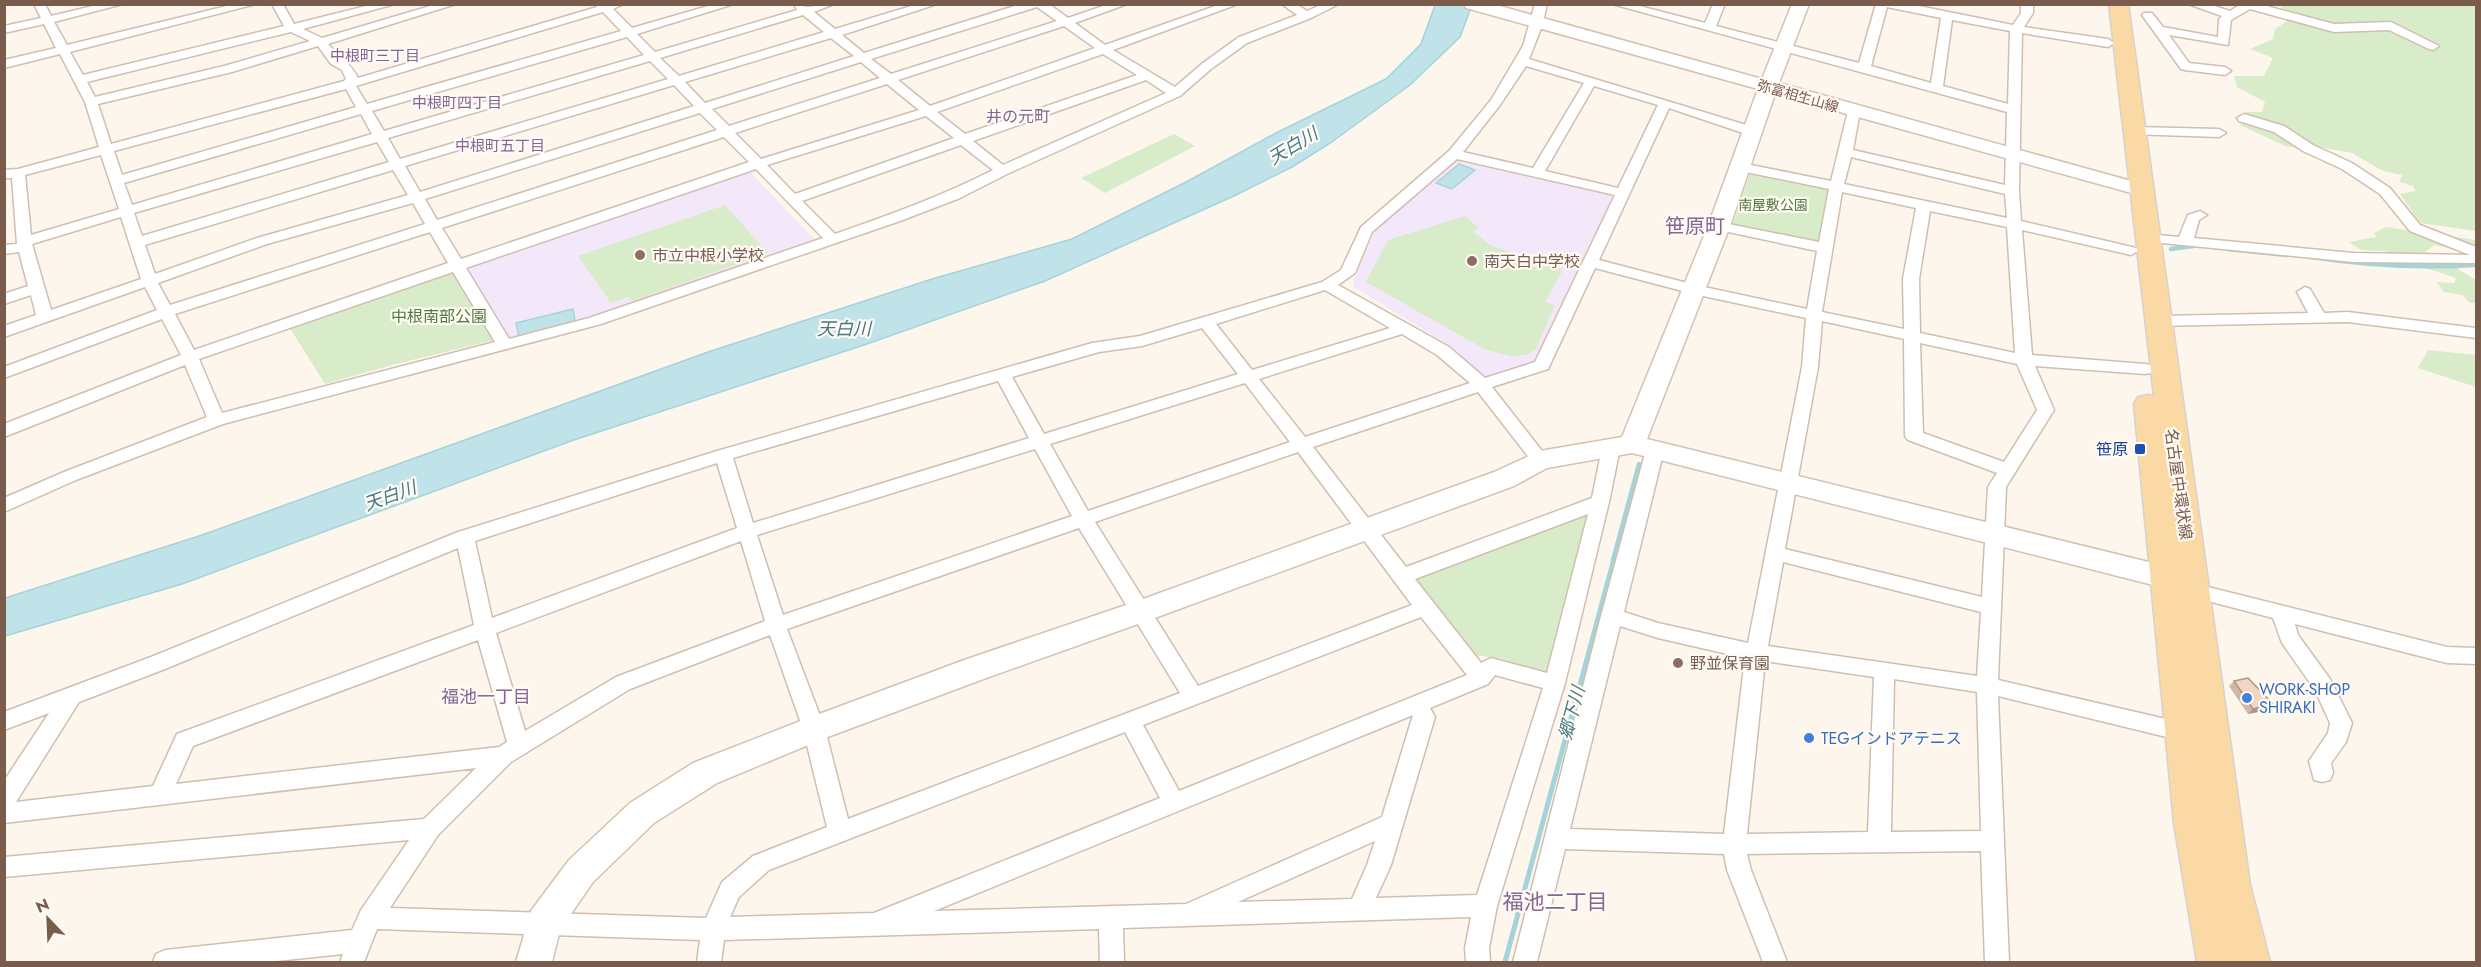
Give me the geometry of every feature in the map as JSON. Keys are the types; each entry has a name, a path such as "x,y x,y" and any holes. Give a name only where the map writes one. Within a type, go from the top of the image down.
{"main road":[{"name":"名古屋中環状線","path":"2129,10 2108,43 2133,187 2139,244 2145,369 2165,577 2193,823 2217,963"},
{"name":"名古屋中環状線","path":"2129,10 2135,131 2133,187"},
{"name":"名古屋中環状線","path":"2139,244 2157,321 2230,885 2250,963"}],"street":[{"path":"39,4 91,102 149,280 190,357 217,420"},
{"path":"4,30 118,4"},
{"path":"4,64 251,4"},
{"path":"277,4 290,27 321,42 335,61 347,68 352,79 349,84"},
{"path":"79,80 390,4"},
{"path":"91,102 228,69 451,4"},
{"path":"45,318 25,244 11,174 108,150 489,45 603,6 619,4"},
{"path":"118,180 729,4"},
{"path":"4,250 128,211 652,57 802,8 830,4"},
{"path":"138,242 932,4"},
{"path":"4,332 262,241 417,197 1034,4"},
{"path":"1041,4 1104,50 1176,93"},
{"path":"4,373 166,312 891,81 1122,4"},
{"path":"4,431 190,357 758,164 928,111 1233,4"},
{"path":"1287,4 1307,16"},
{"path":"4,506 70,476 217,420 595,321 955,195 1002,171 1176,93 1238,43 1334,4"},
{"name":"弥富相生山線","path":"1472,4 1533,23 2133,187"},
{"path":"4,721 158,663 465,537 723,455 1098,347 1142,341 1327,285 1347,273 1366,230 1454,154 1496,103 1524,61 1533,23 1541,4"},
{"path":"1617,4 1644,8 1784,49 1937,87 2014,110"},
{"path":"1709,28 1719,4"},
{"path":"1478,963 1477,948 1485,906 1555,683 1600,502 1633,448 1719,226 1741,167 1751,131 1801,4"},
{"path":"1864,68 1882,4"},
{"path":"1889,4 2016,29 2108,43"},
{"path":"1997,963 1987,686 1996,487 2046,410 2024,360 2012,191 2016,29 2027,13 2029,7 2027,4"},
{"path":"2193,4 2229,14"},
{"path":"2159,30 2223,42 2225,19 2229,14 2248,5 2334,28 2391,26 2433,46"},
{"path":"603,6 832,239"},
{"path":"802,8 1002,171"},
{"path":"2129,10 2159,30 2184,66 2225,71"},
{"path":"1937,87 1947,16"},
{"path":"1524,61 1751,131"},
{"path":"793,199 1148,75"},
{"path":"1536,174 1591,81"},
{"path":"349,84 505,346"},
{"path":"165,963 356,952 369,918 430,828 511,751 623,683 734,639 1300,445 1542,365 1665,103"},
{"path":"1775,963 1739,870 1734,844 1756,654 1810,367 1814,315 1836,187 1854,111"},
{"path":"2244,118 2279,129 2308,148 2347,166 2385,191 2415,228 2476,252"},
{"path":"2135,131 2219,133"},
{"path":"1846,152 2012,191"},
{"path":"1454,154 1623,193"},
{"path":"1741,167 2015,224 2139,244 2185,242 2405,259 2476,259"},
{"path":"1924,206 1911,279 1914,436 2008,470"},
{"path":"2185,242 2193,218 2200,215"},
{"path":"1719,226 1825,248"},
{"path":"1589,262 1694,289 2024,360 2145,369"},
{"path":"1327,285 1443,351 1482,384 1540,460"},
{"path":"4,299 37,288"},
{"path":"2306,292 2319,317"},
{"path":"2157,321 2319,317 2378,319 2476,333"},
{"path":"1206,322 1367,528 1425,609 1481,678"},
{"path":"160,795 185,740 485,631 746,532 1406,328"},
{"path":"1002,374 1083,519 1194,698"},
{"path":"1525,963 1611,616 1633,448"},
{"path":"534,963 544,924 580,871 642,813 705,773 814,729 978,668 1142,611 1504,479 1540,460 1633,448 2165,577 2193,591 2447,655 2476,656"},
{"path":"723,455 776,625 814,729 840,833"},
{"path":"1401,577 1600,502"},
{"path":"465,537 511,751"},
{"path":"1775,553 1991,607"},
{"path":"709,963 713,929 730,890 761,863 1425,609"},
{"path":"2282,614 2289,637 2323,685 2341,723 2338,736 2320,761 2322,773"},
{"path":"1611,616 1637,625 1756,654 1987,686 2183,732"},
{"path":"875,924 1481,678 1491,666 1555,683"},
{"path":"1879,842 1884,672"},
{"path":"4,801 71,696"},
{"path":"1359,909 1379,865 1424,717 1418,703"},
{"path":"1130,722 1174,802"},
{"path":"4,813 511,751"},
{"path":"1185,915 1392,823"},
{"path":"4,867 430,828"},
{"path":"1555,839 1734,844 1993,841"},
{"path":"369,918 713,929 1485,906"},
{"path":"1111,917 1112,963"}],"shaded area":[{"name":"南天白中学校","path":"1459,159 1611,193 1615,196 1591,241 1534,363 1490,377 1483,375 1452,347 1354,287 1353,281 1376,229 1412,195"},
{"name":"市立中根小学校","path":"751,173 815,240 812,243 576,323 517,339 510,338 467,269"}],"green space":[{"path":"2279,5 2476,5 2476,231 2420,223 2400,194 2416,191 2413,186 2399,182 2402,175 2383,171 2352,153 2314,146 2287,147 2240,125 2247,112 2262,112 2265,102 2237,87 2234,76 2264,76 2273,58 2250,49 2273,39 2275,29 2293,17"},
{"path":"1174,134 1195,146 1105,193 1081,178"},
{"name":"南屋敷公園","path":"1755,172 1826,187 1830,190 1821,242 1816,243 1737,227 1733,224 1750,173"},
{"path":"725,205 768,253 632,301 629,297 611,303 578,256"},
{"path":"1465,216 1479,228 1473,231 1490,245 1563,270 1545,302 1555,305 1536,349 1527,355 1511,356 1486,350 1366,282 1388,240"},
{"path":"2386,227 2476,240 2476,248 2463,251 2434,245 2425,252 2459,263 2459,270 2476,280 2476,303 2470,303 2462,295 2444,292 2437,282 2454,283 2456,278 2398,263 2385,251 2361,250 2349,242 2376,237 2374,233"},
{"name":"中根南部公園","path":"455,272 499,339 325,384 290,328"},
{"path":"2428,350 2476,355 2476,387 2418,368"},
{"path":"1591,512 1550,675 1500,658 1472,655 1411,579"}],"water":[{"name":"天白川","path":"1435,5 1472,5 1460,37 1410,85 1329,144 1292,167 1236,195 1045,281 867,344 571,441 182,584 5,636 5,598 202,535 708,352 932,279 1072,239 1188,181 1276,133 1386,79 1421,44"},
{"path":"1459,164 1475,170 1452,189 1436,183"},
{"path":"573,309 575,321 519,336 516,323"}],"building":[{"path":"2248,678 2273,704 2253,709 2234,681"}],"waterway":[{"path":"2171,249 2193,246"},
{"path":"2228,249 2286,255"},
{"path":"2312,257 2394,266 2476,265"},
{"name":"郷下川","path":"1613,560 1639,464"},
{"name":"郷下川","path":"1505,962 1614,559"}],"place":[{"name":"市立中根小学校","path":"640,255"},
{"name":"南天白中学校","path":"1472,261"},
{"name":"笹原","path":"2140,449"},
{"name":"野並保育園","path":"1678,663"},
{"name":"WORK-SHOP SHIRAKI","path":"2247,698"},
{"name":"TEGインドアテニス","path":"1809,738"}],"district":[{"name":"中根町三丁目","path":"375,56"},
{"name":"中根町四丁目","path":"457,103"},
{"name":"井の元町","path":"1018,116"},
{"name":"中根町五丁目","path":"500,146"},
{"name":"笹原町","path":"1695,226"},
{"name":"福池一丁目","path":"486,697"},
{"name":"福池二丁目","path":"1555,902"}]}
